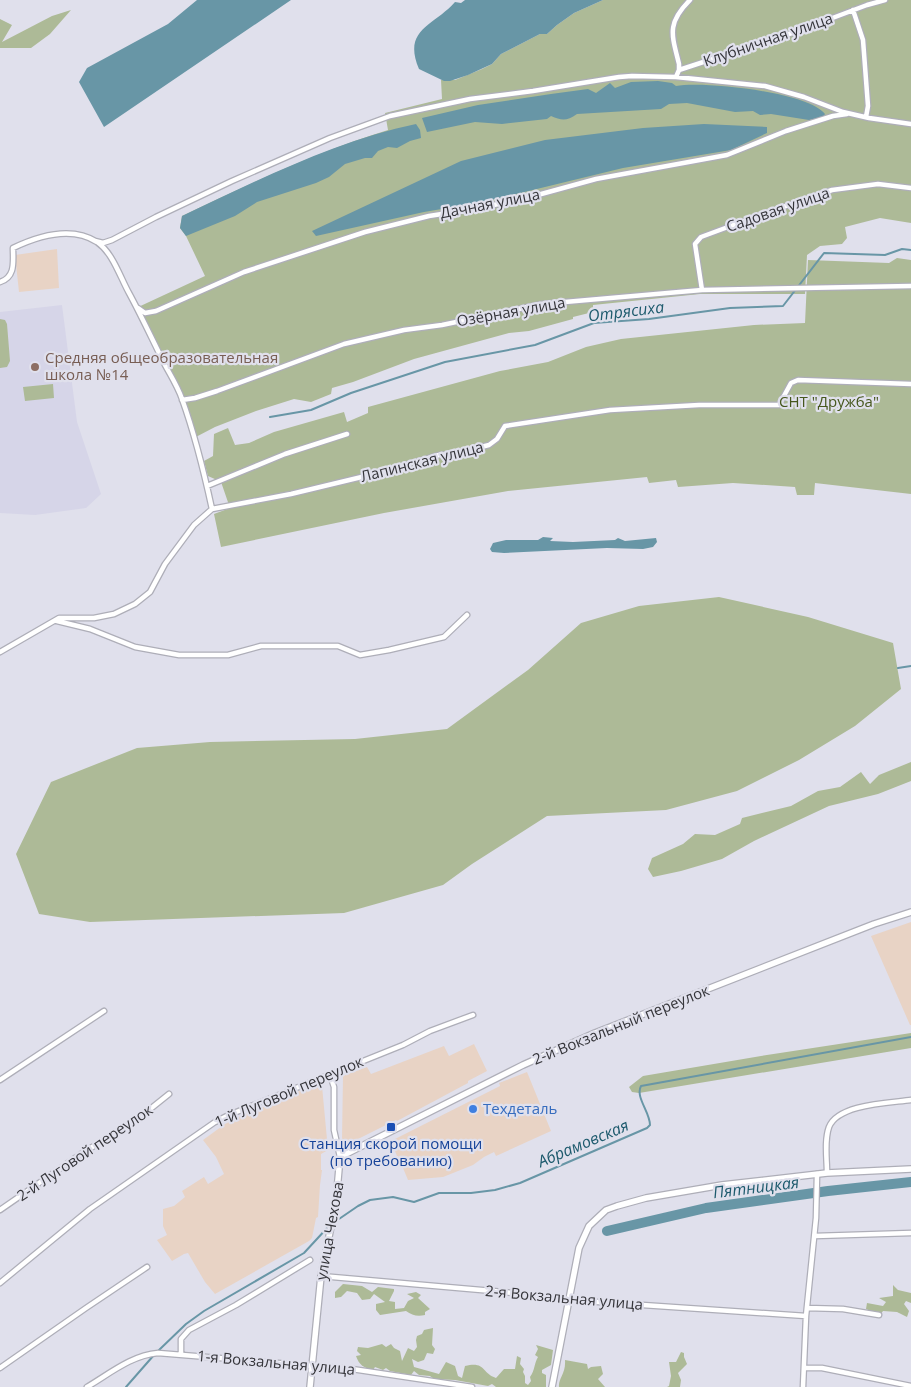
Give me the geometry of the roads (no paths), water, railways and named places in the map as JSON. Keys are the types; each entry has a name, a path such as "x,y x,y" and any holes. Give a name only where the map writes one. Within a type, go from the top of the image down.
{"street":[{"path":"0,282 7,279 12,271 13,248 40,238 74,234 102,243 112,240 179,206 303,150 378,120 470,99 619,77 676,77 679,70 671,29 678,15 690,0"},
{"name":"Клубничная улица","path":"679,70 885,0"},
{"path":"853,10 860,29 863,46 868,106 866,117"},
{"name":"Клубничная улица","path":"676,77 765,86 850,113 911,124"},
{"name":"Дачная улица","path":"138,308 145,313 156,311 244,272 365,232 429,216 523,199 596,179 726,155 786,131 833,116 850,113"},
{"name":"Садовая улица","path":"702,290 695,244 701,237 832,190 878,184 911,188"},
{"path":"95,241 104,248 112,259 182,400 195,439 212,510"},
{"name":"Озёрная улица","path":"182,400 217,391 323,351 368,338 542,304 702,290 911,286"},
{"name":"Лапинская улица","path":"0,652 53,620 66,617 100,617 114,614 135,604 152,588 165,564 194,525 212,510 291,494 370,475 440,455 489,445 497,439 505,426 610,410 699,405 779,405 791,383 798,380 911,384"},
{"path":"207,486 285,454 347,434"},
{"path":"53,620 90,629 135,647 179,655 228,655 261,646 338,646 360,655 444,637 468,615"},
{"name":"2-й Вокзальный переулок","path":"340,1157 523,1065 595,1033 856,931 911,912"},
{"path":"0,1080 104,1011"},
{"name":"1-й Луговой переулок","path":"0,1283 90,1209 201,1130 229,1115 403,1045 430,1031 473,1015"},
{"name":"улица Чехова","path":"310,1387 321,1276 336,1202 340,1157 334,1130 334,1087 330,1075"},
{"name":"2-й Луговой переулок","path":"0,1210 87,1150 139,1118 169,1094"},
{"path":"827,1174 828,1132 832,1122 840,1113 851,1109 911,1100"},
{"path":"552,1387 577,1256 589,1226 606,1210 639,1200 722,1185 817,1174 911,1169"},
{"path":"803,1387 806,1316 814,1236 817,1174"},
{"path":"814,1236 911,1234"},
{"path":"182,1354 181,1339 188,1330 222,1313 310,1260"},
{"path":"0,1368 148,1267"},
{"name":"2-я Вокзальная улица","path":"321,1276 504,1292 569,1300 806,1316"},
{"path":"807,1308 851,1310 879,1315"},
{"name":"1-я Вокзальная улица","path":"87,1387 140,1357 158,1353 352,1369 472,1387"},
{"path":"804,1368 822,1368 911,1386"}],"water":[{"path":"197,0 291,0 104,127 79,82 87,68 168,24"},
{"path":"465,0 603,0 574,13 547,34 540,34 501,54 492,64 468,75 444,81 419,69 414,45 423,29 455,2 461,3"},
{"path":"658,81 672,83 676,86 709,85 778,94 815,106 825,114 823,117 809,120 771,114 760,115 753,111 735,112 687,103 669,104 661,109 577,114 564,120 551,116 547,119 502,124 475,122 427,132 422,118 478,105 551,94 588,89 596,93 610,83 615,88 631,82"},
{"path":"416,124 420,130 421,138 397,148 388,147 378,151 372,158 365,158 345,164 329,177 316,183 257,202 235,216 186,236 180,228 182,216 296,163 386,131"},
{"path":"704,124 767,127 767,133 731,150 623,168 483,202 424,212 316,236 312,231 461,161 545,140 643,128"},
{"path":"543,537 553,538 550,541 573,542 615,540 618,538 625,541 656,538 657,542 653,547 643,549 607,548 504,553 492,552 490,549 493,543 506,540 538,540"}],"waterway":[{"name":"Отрясиха","path":"270,417 311,410 351,393 445,362 535,345 594,323 649,319 730,308 783,306 824,253 885,255 902,249 911,250"},
{"path":"898,668 911,666"},
{"name":"Абрамовская","path":"339,1219 370,1200 393,1197 414,1202 439,1193 471,1193 495,1190 520,1183 647,1128 650,1125 648,1115 641,1100 641,1086 911,1037"},
{"name":"Пятницкая","path":"607,1231 706,1208 828,1191 911,1182"},
{"name":"Абрамовская","path":"158,1351 186,1324 204,1311 304,1253 328,1227"},
{"name":"Абрамовская","path":"126,1387 154,1355"}],"place":[{"name":"Средняя общеобразовательная школа №14","path":"35,367"},
{"name":"Техдеталь","path":"473,1109"},
{"name":"Станция скорой помощи (по требованию)","path":"391,1127"}],"park label":[{"name":"СНТ \"Дружба\"","path":"829,402"}]}
